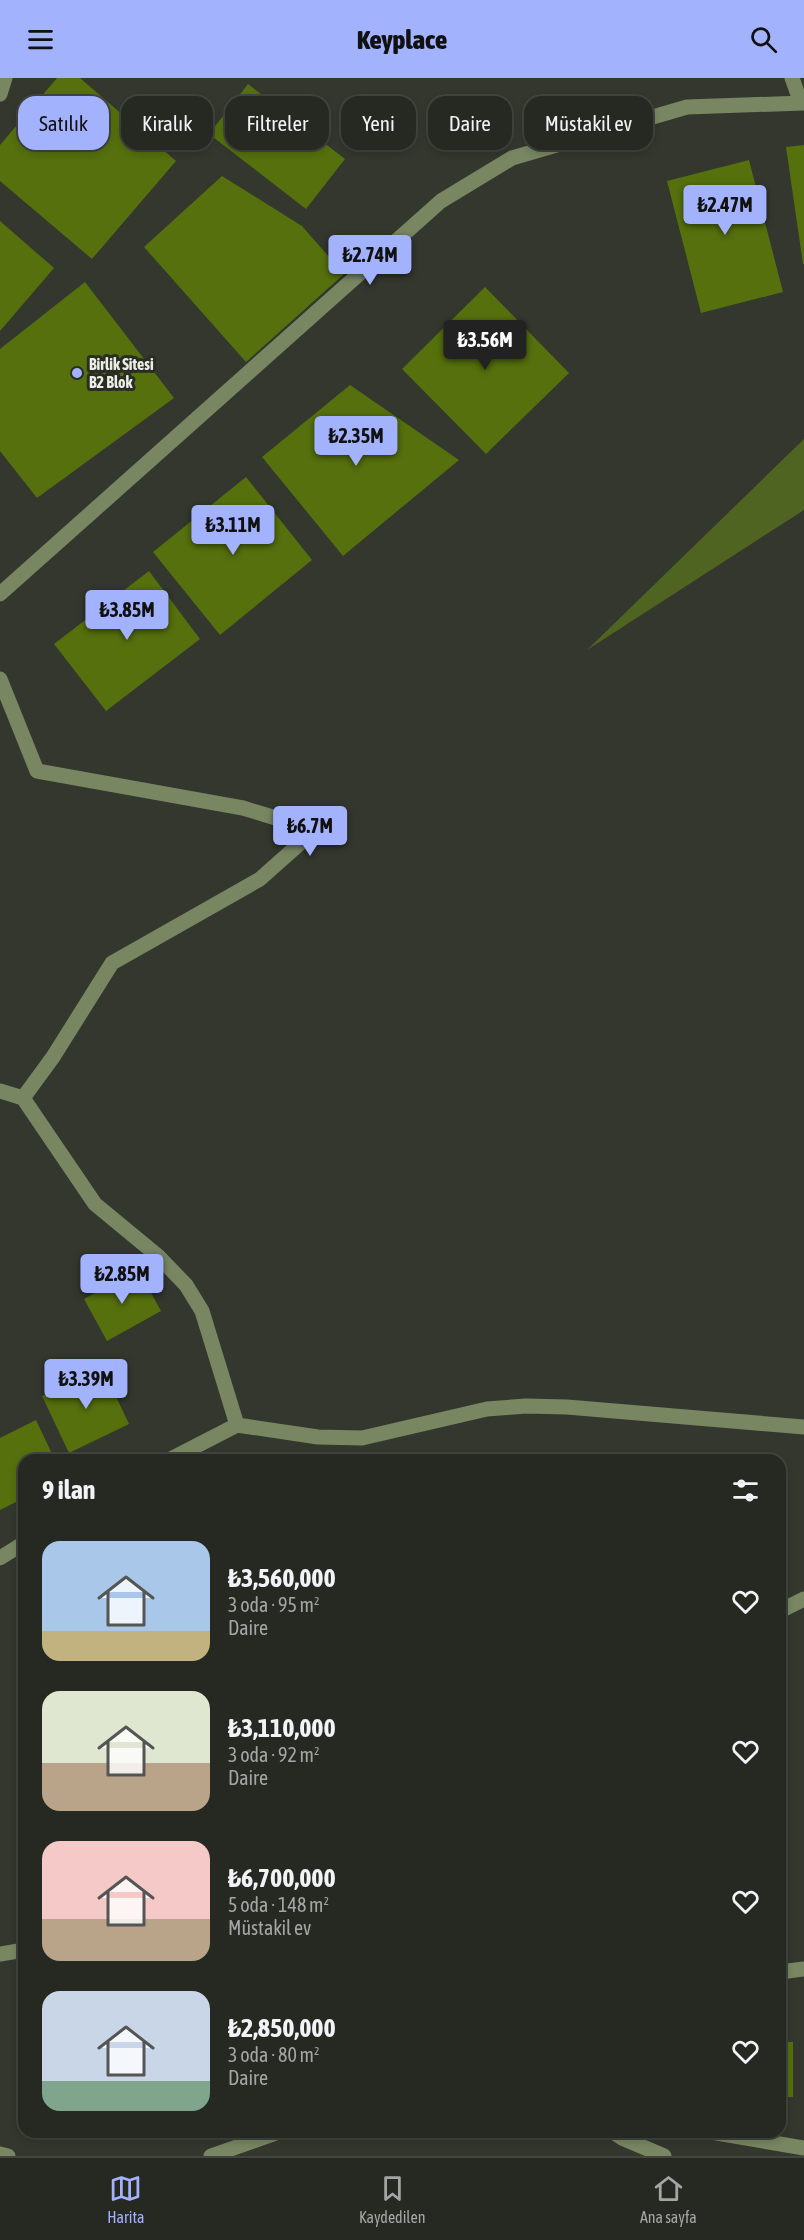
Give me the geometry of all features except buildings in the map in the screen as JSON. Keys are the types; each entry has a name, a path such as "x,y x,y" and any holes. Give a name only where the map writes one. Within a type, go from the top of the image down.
{"street":[{"path":"0,94 5,78"},
{"path":"0,594 423,217 451,195 512,158 687,107 802,103 792,78"},
{"path":"0,679 38,771 243,808 315,830 260,879 111,963 53,1057 22,1098"},
{"path":"0,1091 22,1098 95,1204 158,1256 186,1285 202,1311 237,1425"},
{"path":"181,1454 237,1425 318,1437 362,1437 487,1409 526,1406 567,1407 804,1427"},
{"path":"0,1558 18,1547"},
{"path":"786,1608 804,1599"},
{"path":"0,1954 18,1951"},
{"path":"786,1971 804,1969"},
{"path":"211,2156 262,2138"},
{"path":"622,2138 664,2156"},
{"path":"746,2138 804,2148"},
{"path":"0,2154 8,2156"}],"green space":[{"path":"804,439 804,510 587,650"}],"place":[{"name":"Birlik Sitesi B2 Blok","path":"77,373"}]}
